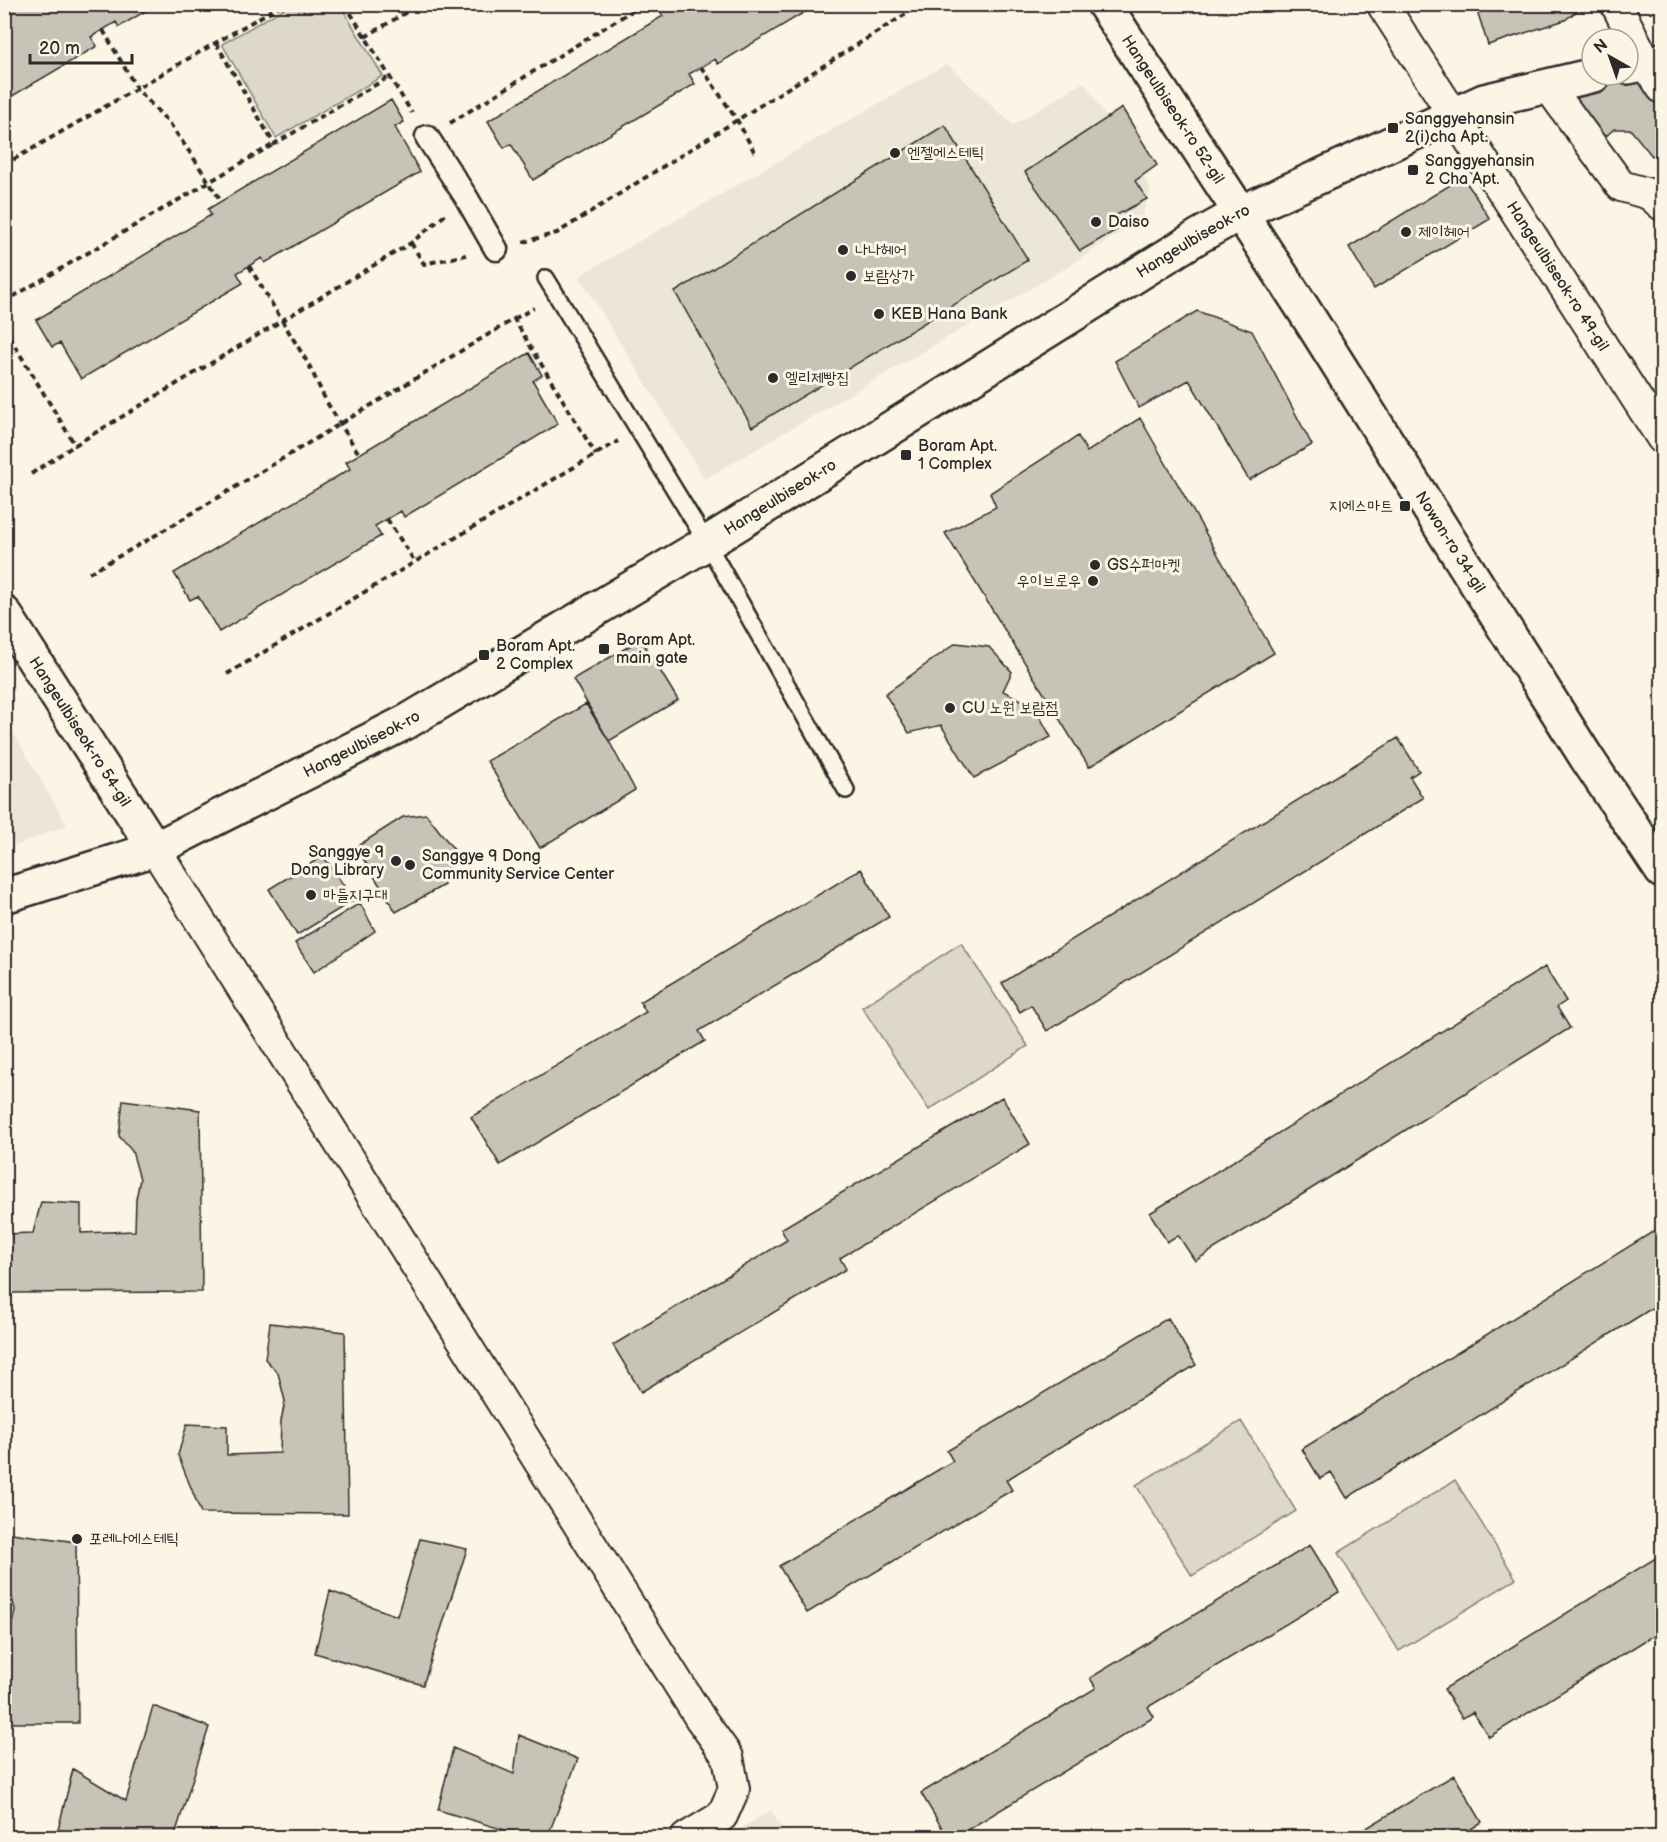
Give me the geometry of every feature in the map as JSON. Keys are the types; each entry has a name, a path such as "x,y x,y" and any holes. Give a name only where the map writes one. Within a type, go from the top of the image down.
{"main road":[{"name":"Hangeulbiseok-ro 52-gil","path":"1104,4 1240,213"},
{"name":"Hangeulbiseok-ro","path":"4,896 155,849 408,721 707,543 1199,236 1240,213 1484,101 1580,78"},
{"name":"Nowon-ro 34-gil","path":"1240,213 1308,316 1586,757 1662,871"},
{"name":"Hangeulbiseok-ro 54-gil","path":"4,613 155,849"}],"street":[{"name":"Hangeulbiseok-ro 49-gil","path":"1382,4 1662,438"},
{"path":"1616,4 1650,69"},
{"path":"1548,86 1621,186 1649,194 1662,205"},
{"path":"427,137 496,249"},
{"path":"155,849 700,1718 728,1757 734,1790 722,1816 686,1838"}],"lane":[{"path":"546,278 707,543 846,790"}],"path":[{"path":"4,165 283,4"},
{"path":"345,4 427,137 644,4"},
{"path":"365,38 420,4"},
{"path":"411,243 424,264 496,249 556,233 922,4"},
{"path":"103,30 137,89 170,124 221,201"},
{"path":"216,43 222,49 274,144"},
{"path":"701,67 737,120 755,153"},
{"path":"4,302 274,144 283,136 389,77"},
{"path":"31,474 75,445 411,243 466,197"},
{"path":"249,266 359,454"},
{"path":"89,573 514,320 596,455 226,674"},
{"path":"4,328 75,445"},
{"path":"387,519 415,562"}],"shaded area":[{"path":"292,4 340,5 383,76 276,138 222,44"},
{"path":"947,64 1013,125 1084,82 1151,188 1142,218 1071,265 705,479 579,276"},
{"path":"4,717 67,825 5,850 4,850"},
{"path":"961,943 1028,1046 929,1110 862,1007"},
{"path":"1241,1421 1296,1511 1192,1576 1136,1485"},
{"path":"1455,1480 1516,1579 1399,1651 1338,1553"},
{"path":"771,1810 787,1837 727,1837"}],"building":[{"path":"22,4 157,4 119,27 116,22 91,37 97,46 4,101 4,15"},
{"path":"669,4 818,4 718,64 715,59 689,74 695,84 533,180 511,144 504,148 488,121 663,16 659,10"},
{"path":"1475,4 1575,4 1578,10 1565,20 1488,45"},
{"path":"1645,71 1662,96 1662,148 1652,156 1630,129 1614,129 1604,138 1556,91 1580,86 1640,87 1640,72"},
{"path":"391,100 404,122 395,127 420,172 265,263 262,258 237,273 243,283 81,379 60,343 52,347 36,320 211,215 208,209"},
{"path":"1122,108 1157,165 1135,181 1147,199 1111,218 1118,229 1080,251 1025,172"},
{"name":"보람상가","path":"945,125 1028,260 752,427 675,292"},
{"path":"1463,177 1490,219 1374,289 1349,247"},
{"path":"1197,311 1252,331 1312,445 1249,480 1189,380 1139,408 1115,361"},
{"path":"529,353 542,375 533,381 558,424 404,517 401,511 375,526 381,536 219,632 198,596 190,600 174,573 350,469 346,462"},
{"name":"GS수퍼마켓","path":"1140,418 1274,653 1089,767 945,533 996,507 990,493 1078,436 1087,452"},
{"path":"641,639 678,700 609,741 573,679"},
{"path":"956,643 989,647 1012,672 1003,691 1034,706 1051,737 974,778 941,725 909,733 885,694"},
{"path":"586,704 635,790 540,848 487,761"},
{"path":"1398,738 1419,771 1410,777 1423,798 1047,1031 1031,1005 1020,1012 1002,983"},
{"name":"Sanggye 9 Dong Community Service Center","path":"426,814 462,860 443,871 444,885 396,912 356,847 403,817"},
{"name":"마들지구대","path":"323,856 354,900 297,935 269,889"},
{"path":"861,869 889,917 699,1031 705,1041 500,1165 471,1117 646,1012 640,1002"},
{"path":"360,903 375,931 314,972 295,943"},
{"path":"1545,967 1566,1001 1557,1007 1570,1028 1195,1261 1178,1235 1167,1242 1150,1213"},
{"path":"1002,1097 1030,1144 840,1258 846,1269 641,1392 613,1345 787,1240 781,1229"},
{"path":"123,1100 200,1110 202,1292 4,1293 4,1234 33,1233 41,1202 81,1204 81,1233 135,1231 136,1199 140,1179 132,1151 119,1136"},
{"path":"1662,1226 1662,1302 1347,1498 1331,1472 1320,1479 1302,1449"},
{"path":"1168,1318 1196,1365 1006,1480 1012,1490 807,1613 779,1566 953,1461 947,1451"},
{"path":"270,1323 345,1332 348,1514 201,1513 178,1455 187,1424 227,1426 227,1455 280,1453 281,1421 285,1401 278,1373 265,1359"},
{"path":"4,1532 76,1542 78,1723 4,1723 4,1662 11,1662 11,1630 15,1610 8,1582 4,1578"},
{"path":"420,1539 467,1549 423,1685 315,1653 330,1591 397,1616"},
{"path":"1310,1545 1339,1592 1148,1707 1154,1717 954,1838 948,1838 921,1793 1096,1688 1090,1678"},
{"path":"1662,1554 1662,1630 1489,1737 1473,1712 1462,1718 1444,1689"},
{"path":"153,1706 209,1727 174,1838 81,1838 58,1830 73,1769 126,1801"},
{"path":"519,1735 578,1759 547,1838 531,1838 438,1810 453,1748 514,1774"},
{"path":"1454,1775 1482,1822 1457,1838 1350,1838"}],"place":[{"name":"Sanggyehansin 2(i)cha Apt.","path":"1393,128"},
{"name":"엔젤에스테틱","path":"895,153"},
{"name":"Sanggyehansin 2 Cha Apt.","path":"1413,170"},
{"name":"Daiso","path":"1096,222"},
{"name":"제이헤어","path":"1406,232"},
{"name":"나나헤어","path":"843,250"},
{"name":"보람상가","path":"851,276"},
{"name":"KEB Hana Bank","path":"879,314"},
{"name":"엘리제빵집","path":"773,378"},
{"name":"Boram Apt. 1 Complex","path":"906,455"},
{"name":"지에스마트","path":"1405,506"},
{"name":"GS수퍼마켓","path":"1095,565"},
{"name":"우이브로우","path":"1093,581"},
{"name":"Boram Apt. main gate","path":"604,649"},
{"name":"Boram Apt. 2 Complex","path":"484,655"},
{"name":"CU 노원 보람점","path":"950,708"},
{"name":"Sanggye 9 Dong Library","path":"396,861"},
{"name":"Sanggye 9 Dong Community Service Center","path":"410,865"},
{"name":"마들지구대","path":"311,895"},
{"name":"포레나에스테틱","path":"77,1539"}]}
